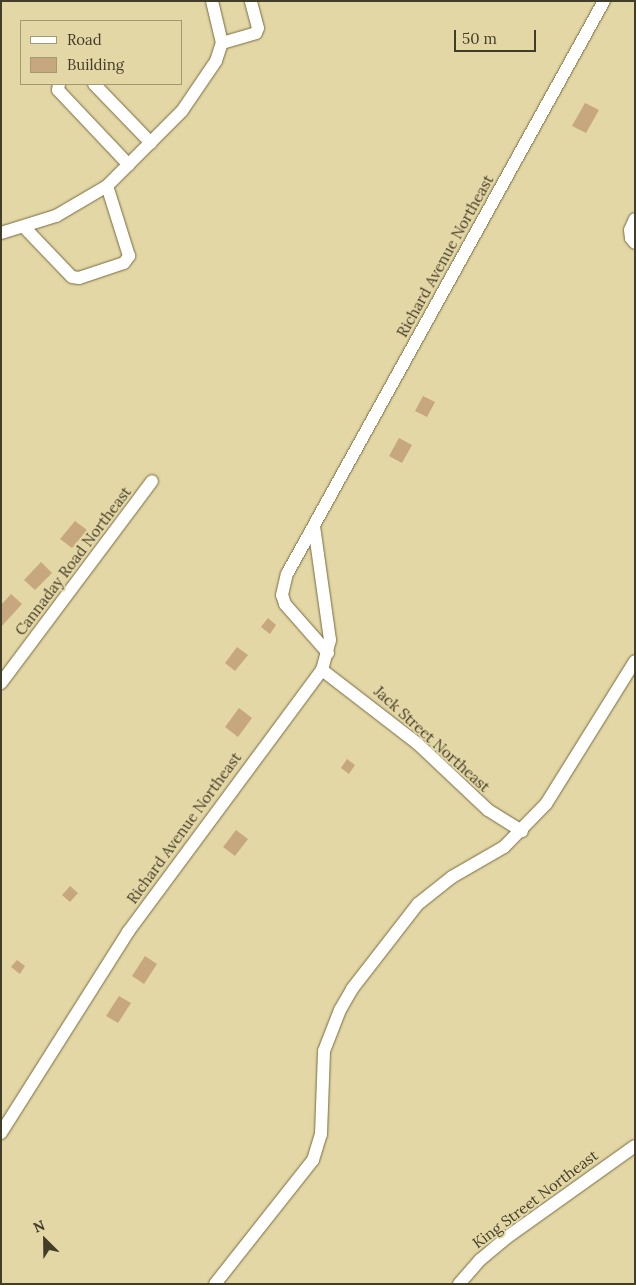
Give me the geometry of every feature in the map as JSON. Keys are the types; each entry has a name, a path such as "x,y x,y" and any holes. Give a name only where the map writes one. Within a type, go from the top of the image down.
{"street":[{"path":"1,233 77,206 107,186 151,144 200,87 222,43 212,1"},
{"path":"222,43 256,33 258,28 250,1"},
{"name":"Richard Avenue Northeast","path":"328,654 287,608 282,595 287,574 604,1"},
{"path":"59,85 58,90 129,165"},
{"path":"95,85 151,144"},
{"path":"24,226 72,277 79,278 124,263 129,256 107,186"},
{"path":"635,219 630,230 631,238 635,242"},
{"name":"Cannaday Road Northeast","path":"1,683 152,481"},
{"name":"Richard Avenue Northeast","path":"1,1133 128,932 322,670 328,654 329,631 314,526"},
{"path":"215,1284 313,1160 321,1134 324,1051 340,1010 352,989 418,904 452,877 504,847 522,831 564,780 635,661"},
{"name":"Jack Street Northeast","path":"322,670 418,744 488,810 522,831"},
{"name":"King Street Northeast","path":"459,1284 480,1260 506,1238 635,1146"}],"building":[{"path":"585,103 599,110 586,133 572,126"},
{"path":"423,396 435,402 427,417 415,411"},
{"path":"399,438 412,445 402,463 389,456"},
{"path":"75,521 87,530 72,548 60,539"},
{"path":"41,562 52,573 35,590 24,580"},
{"path":"11,594 22,604 1,627 1,605"},
{"path":"268,618 276,625 270,634 261,627"},
{"path":"237,647 248,655 235,671 225,663"},
{"path":"239,708 252,718 238,737 225,727"},
{"path":"347,759 355,765 349,774 341,768"},
{"path":"236,830 248,839 235,856 223,847"},
{"path":"70,886 78,893 70,902 62,895"},
{"path":"145,956 157,964 144,984 132,976"},
{"path":"17,960 25,966 20,974 11,967"},
{"path":"119,996 131,1003 118,1023 106,1016"}]}
